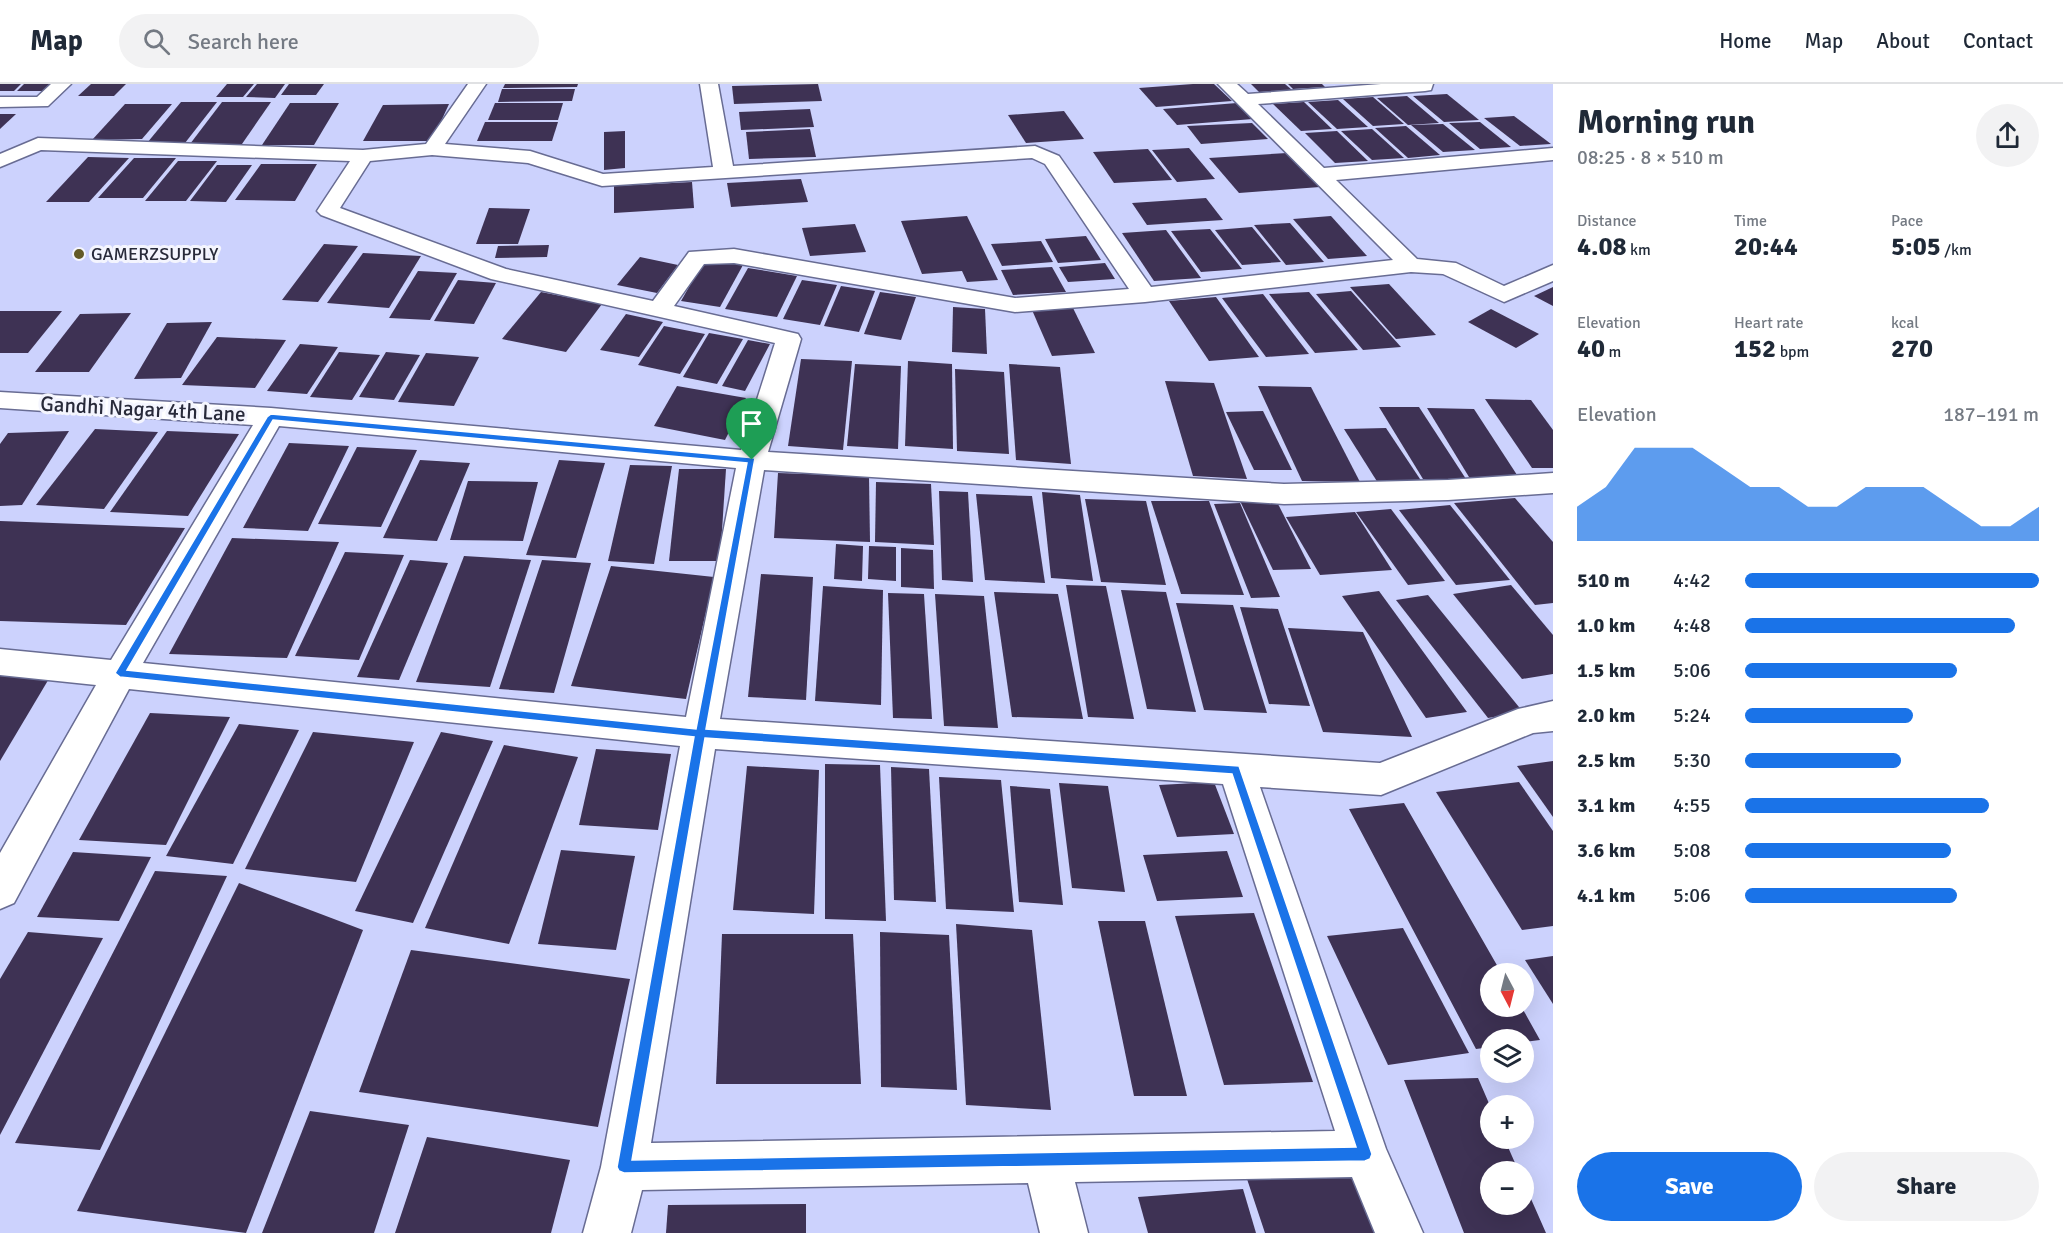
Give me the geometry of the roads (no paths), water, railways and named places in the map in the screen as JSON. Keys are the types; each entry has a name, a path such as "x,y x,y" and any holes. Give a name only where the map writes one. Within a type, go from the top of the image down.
{"street":[{"path":"0,102 42,102 62,84"},
{"path":"432,149 477,84"},
{"path":"709,84 724,172"},
{"path":"1227,84 1411,265"},
{"path":"1244,100 1425,86"},
{"path":"0,161 38,144 363,156 432,149 530,157 602,180 1035,152 1052,160 1145,296"},
{"path":"1320,175 1553,154"},
{"path":"363,156 328,211 499,274 789,339 752,460 700,734 624,1167 607,1233"},
{"path":"658,311 697,257 734,256 1014,305 1145,296 1411,265 1448,268 1504,295 1553,272"},
{"name":"Gandhi Nagar 4th Lane","path":"0,400 271,417 752,460 1284,494 1448,490 1553,483"},
{"path":"0,890 120,673 271,417"},
{"path":"0,662 700,734 1381,779 1530,719 1553,716"},
{"path":"1236,770 1365,1154 1399,1233"},
{"path":"624,1167 1365,1154"},
{"path":"1045,1158 1064,1233"}],"place":[{"name":"GAMERZSUPPLY","path":"79,254"}]}
